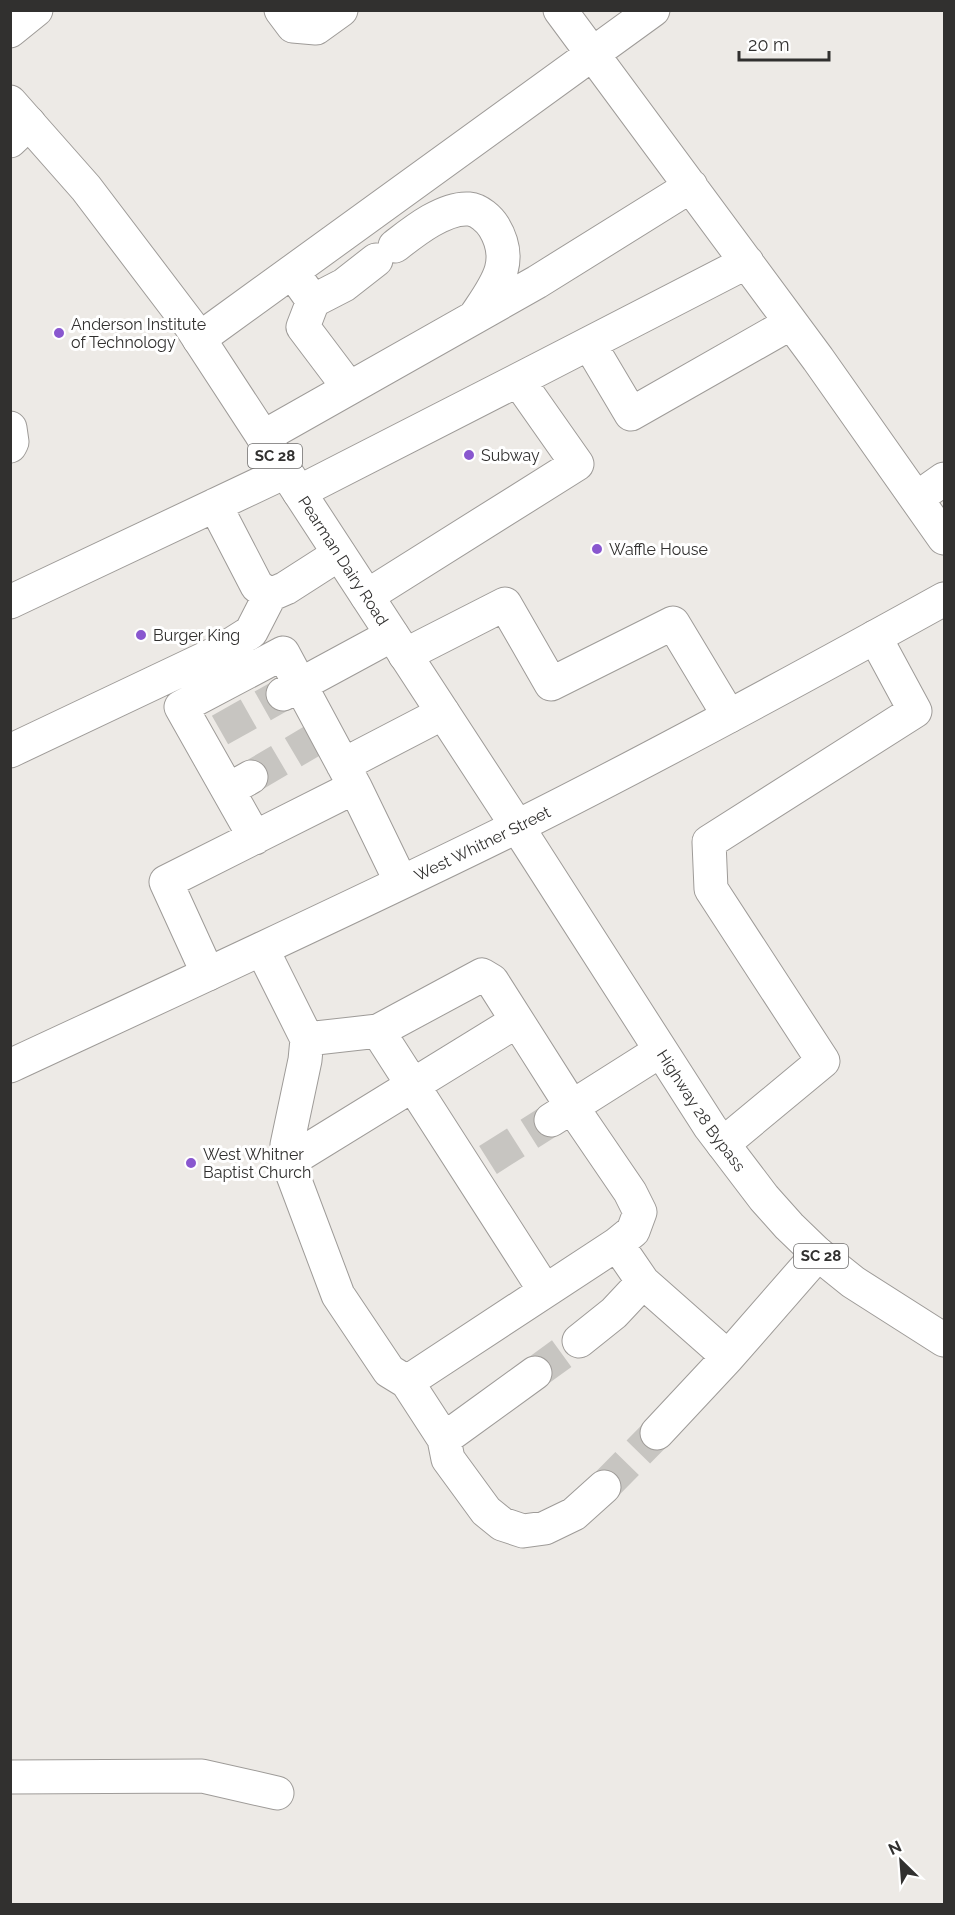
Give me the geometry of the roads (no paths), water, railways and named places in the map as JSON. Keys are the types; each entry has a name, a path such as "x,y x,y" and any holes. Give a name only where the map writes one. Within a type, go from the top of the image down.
{"main road":[{"path":"10,31 36,10"},
{"path":"281,10 293,26 328,20"},
{"path":"560,10 747,262 945,538"},
{"path":"199,339 653,10"},
{"name":"Pearman Dairy Road","path":"17,122 86,188 199,339 517,826"},
{"path":"263,437 537,282 691,186"},
{"path":"349,388 303,327 314,301 344,285 421,226 448,213 469,209 489,219 502,241 504,260 497,284 473,319"},
{"path":"10,602 215,505 292,482 518,380 590,345 747,262"},
{"path":"293,273 314,301"},
{"path":"590,345 631,414 791,323"},
{"path":"367,596 577,464 518,380"},
{"path":"10,428 10,446"},
{"path":"917,498 945,479"},
{"path":"215,505 257,586 270,595"},
{"path":"10,751 221,651 251,632 270,595 286,588 339,554"},
{"name":"West Whitner Street","path":"10,1066 262,950 517,826 945,600"},
{"path":"291,689 505,604 551,684 673,623 729,716"},
{"path":"723,1144 823,1061 711,889 709,842 915,711 875,637"},
{"path":"255,838 240,784 210,736 181,707 283,652 291,689 319,737 349,776 401,882"},
{"path":"208,974 166,882 255,838 443,714"},
{"name":"Highway 28 Bypass","path":"517,826 660,1051 723,1144 764,1198 818,1254 853,1282 945,1340"},
{"path":"262,950 307,1039 287,1145 288,1162 338,1295 389,1371 406,1382 444,1439 448,1459 486,1511 502,1524 523,1531 545,1528 574,1514 604,1486"},
{"path":"307,1039 378,1031 482,975 492,981 517,1021 561,1113 630,1192 640,1212 633,1231 617,1244 406,1382"},
{"path":"288,1162 517,1021"},
{"path":"378,1031 414,1086 479,1166 545,1291"},
{"path":"561,1113 660,1051"},
{"path":"617,1244 643,1282 728,1358"},
{"path":"657,1433 728,1358 818,1254"},
{"path":"579,1341 614,1313 643,1282"},
{"path":"444,1439 535,1373"},
{"path":"10,1777 202,1776 277,1793"}],"tunnel":[{"path":"220,730 282,695"},
{"path":"251,777 312,741"},
{"path":"488,1160 551,1120"},
{"path":"535,1373 579,1341"},
{"path":"604,1487 657,1433"}],"place":[{"name":"Anderson Institute of Technology","path":"59,333"},
{"name":"Subway","path":"469,455"},
{"name":"Waffle House","path":"597,549"},
{"name":"Burger King","path":"141,635"},
{"name":"West Whitner Baptist Church","path":"191,1163"}]}
